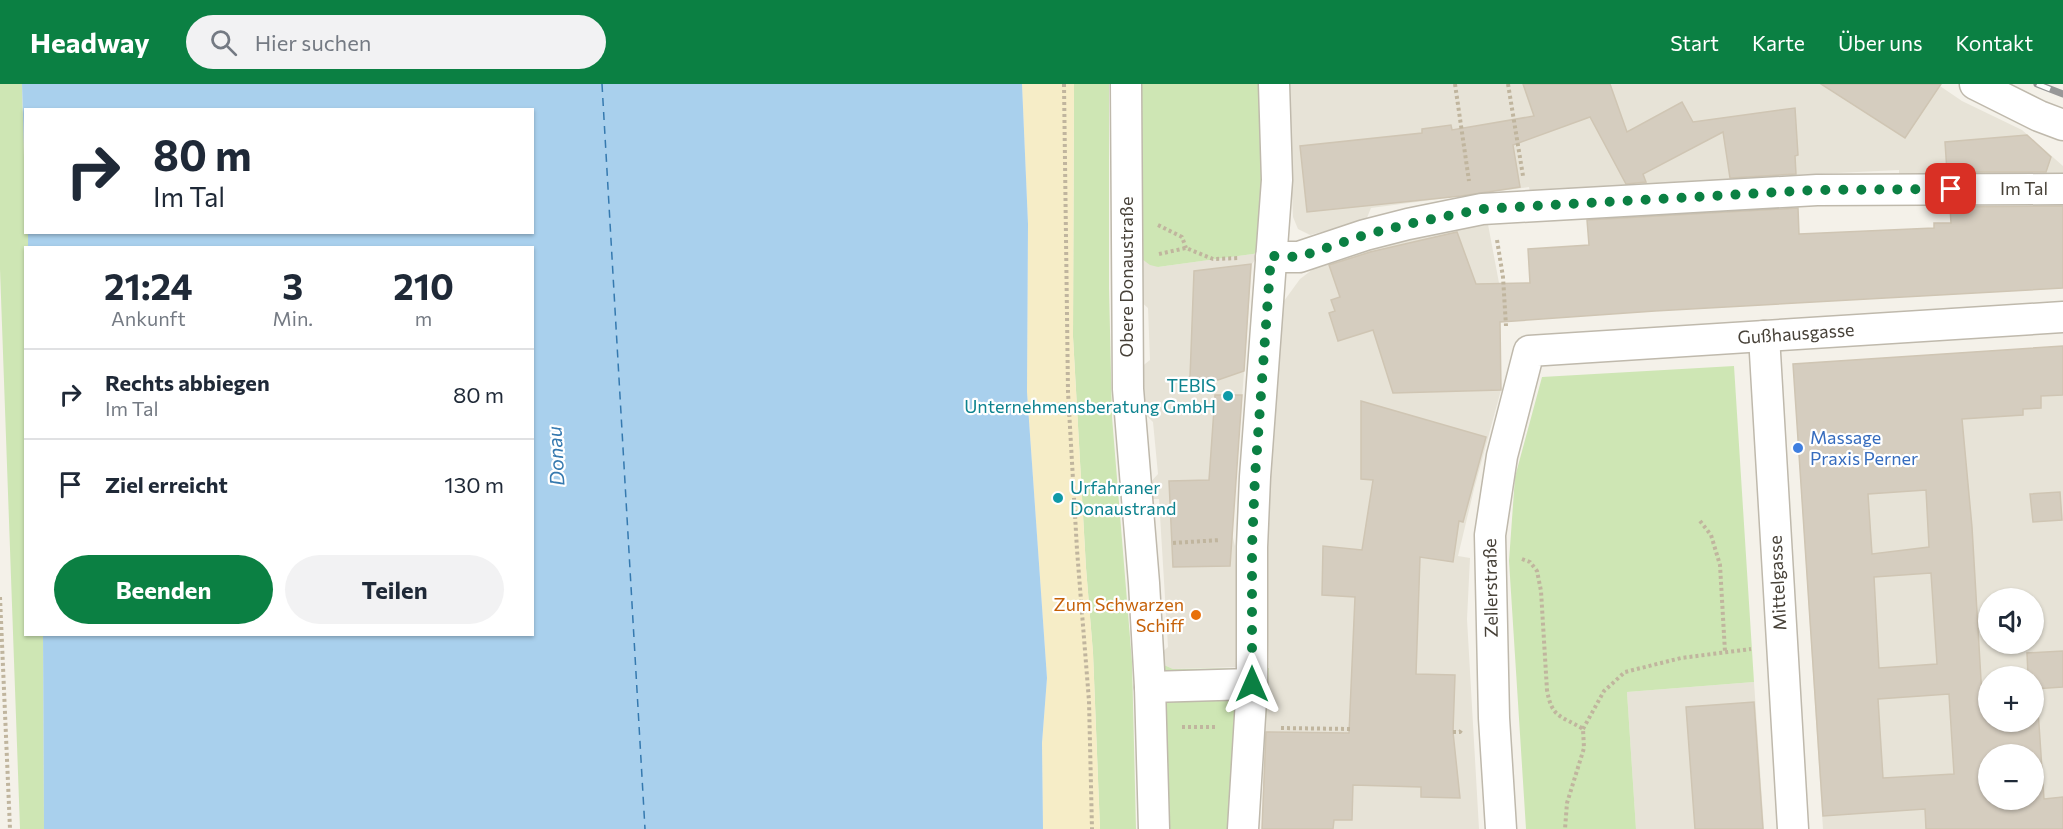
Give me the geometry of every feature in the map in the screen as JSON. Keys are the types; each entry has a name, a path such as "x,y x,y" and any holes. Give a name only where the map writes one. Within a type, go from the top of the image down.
{"street":[{"name":"Obere Donaustraße","path":"1126,84 1128,388 1150,687 1154,829"},
{"path":"1243,829 1252,684 1252,547 1255,477 1277,180 1274,84"},
{"path":"1975,84 2039,116 2063,125"},
{"name":"Im Tal","path":"1271,256 1299,257 1365,235 1482,209 1817,190 2063,189"},
{"name":"Gußhausgasse","path":"1530,351 2063,317"},
{"name":"Mittelgasse","path":"1764,336 1793,829"},
{"name":"Zellerstraße","path":"1501,829 1494,718 1490,535 1502,456 1530,351"},
{"path":"1150,687 1252,684"}],"path":[{"path":"1064,84 1068,392 1089,701 1092,829"},
{"path":"1455,84 1470,188"},
{"path":"1508,84 1524,183"},
{"path":"1496,231 1503,277 1506,326"},
{"path":"1126,280 1161,253 1186,248 1213,259 1271,256"},
{"path":"1700,521 1711,535 1720,565 1725,652"},
{"path":"1141,544 1227,540"},
{"path":"1519,558 1530,562 1537,571 1541,591 1550,706 1561,718 1583,729"},
{"path":"0,597 9,829"},
{"path":"1565,829 1567,803 1584,748 1583,729 1604,691 1625,672 1681,658 1758,648"}],"shaded area":[{"path":"1287,84 1937,84 1962,101 2022,130 2063,166 2063,181 1899,180 1899,170 1795,175 1531,197 1529,187 1371,208 1366,220 1310,235 1298,229 1293,217"},
{"path":"1487,219 1499,283 1501,390 1458,556 1470,558 1467,619 1479,829 1262,829 1264,732 1269,668 1264,536 1277,332 1284,301 1300,279 1321,263 1392,240"},
{"path":"1138,250 1158,267 1260,253 1252,264 1232,534 1235,546 1241,667 1173,669 1160,661 1159,655 1168,647 1159,499 1150,499 1149,484 1158,474 1153,422 1142,411 1140,368 1150,360 1148,308 1138,299"},
{"path":"2063,346 2063,829 1823,829 1793,364"},
{"path":"1754,682 1764,829 1636,829 1627,692"}],"green space":[{"path":"0,84 22,84 24,234 28,234 28,246 24,246 24,636 43,636 44,829 20,829 0,269"},
{"path":"1074,84 1109,84 1109,288 1112,417 1132,662 1136,829 1100,829 1093,653 1073,337"},
{"path":"1138,84 1260,84 1268,182 1260,253 1158,267 1142,259"},
{"path":"1734,366 1754,682 1627,692 1636,829 1526,829 1509,561 1515,477 1542,377"},
{"path":"1160,661 1173,669 1269,668 1266,720 1262,720 1255,829 1146,829"}],"sand":[{"name":"Urfahraner Donaustrand","path":"1022,84 1074,84 1073,337 1093,653 1100,829 1043,829 1042,743 1047,678 1027,392 1028,224"}],"water":[{"name":"Donau","path":"22,84 1022,84 1028,224 1027,392 1047,678 1042,743 1043,829 44,829 43,636 534,636 534,246 28,246 28,234 534,234 534,108 24,108 24,146"}],"building":[{"path":"1523,84 1610,84 1627,132 1682,102 1693,122 1795,108 1798,155 1795,156 1796,174 1730,178 1723,132 1643,174 1646,182 1626,184 1590,117 1513,145 1520,187 1461,196 1307,212 1300,146 1422,133 1422,129 1451,125 1452,130 1534,116"},
{"path":"1821,84 1941,84 1905,138"},
{"path":"2027,135 2051,157 2046,172 1947,172 1945,142"},
{"path":"2063,206 2063,288 1500,322 1501,390 1393,393 1373,330 1338,341 1329,313 1335,311 1331,300 1340,297 1329,265 1370,252 1457,232 1476,284 1530,283 1528,249 1589,245 1587,220 1798,208 1799,234 1934,228 1934,223 1951,223 1950,207"},
{"path":"1251,264 1244,371 1218,380 1190,378 1194,271"},
{"path":"2063,346 2063,395 2041,396 2041,408 2023,409 2023,415 1962,419 1972,527 1980,666 1978,666 1978,732 2039,732 2040,744 1978,744 1978,810 2044,810 2044,799 2063,797 2063,829 1926,829 1925,809 1823,816 1793,364","holes":["1926,490 1929,547 1872,554 1868,494","1931,573 1937,664 1879,668 1874,577","1949,694 1954,774 1883,778 1878,699"]},
{"path":"1215,395 1242,395 1230,566 1173,567 1169,481 1209,480"},
{"path":"1361,401 1486,437 1463,522 1459,521 1453,562 1420,557 1416,674 1455,675 1453,732 1460,798 1421,797 1421,787 1353,785 1352,820 1334,820 1333,829 1262,829 1266,732 1349,733 1355,597 1322,595 1323,546 1362,550 1373,480 1361,479"},
{"path":"2060,492 2062,520 2033,522 2030,494"},
{"path":"2063,651 2063,687 2044,688 2044,666 2028,666 2027,654 2044,654 2044,652"},
{"path":"1754,702 1763,829 1695,829 1686,707"}],"ferry route":[{"path":"602,84 645,829"}],"railway":[{"path":"2037,84 2063,94"}],"place":[{"name":"TEBIS Unternehmensberatung GmbH","path":"1228,396"},
{"name":"Massage Praxis Perner","path":"1798,448"},
{"name":"Urfahraner Donaustrand","path":"1058,498"},
{"name":"Zum Schwarzen Schiff","path":"1196,615"}],"route":[{"path":"1252,684 1252,547 1255,477 1271,256 1299,257 1365,235 1482,209 1817,190 1951,189"}]}
